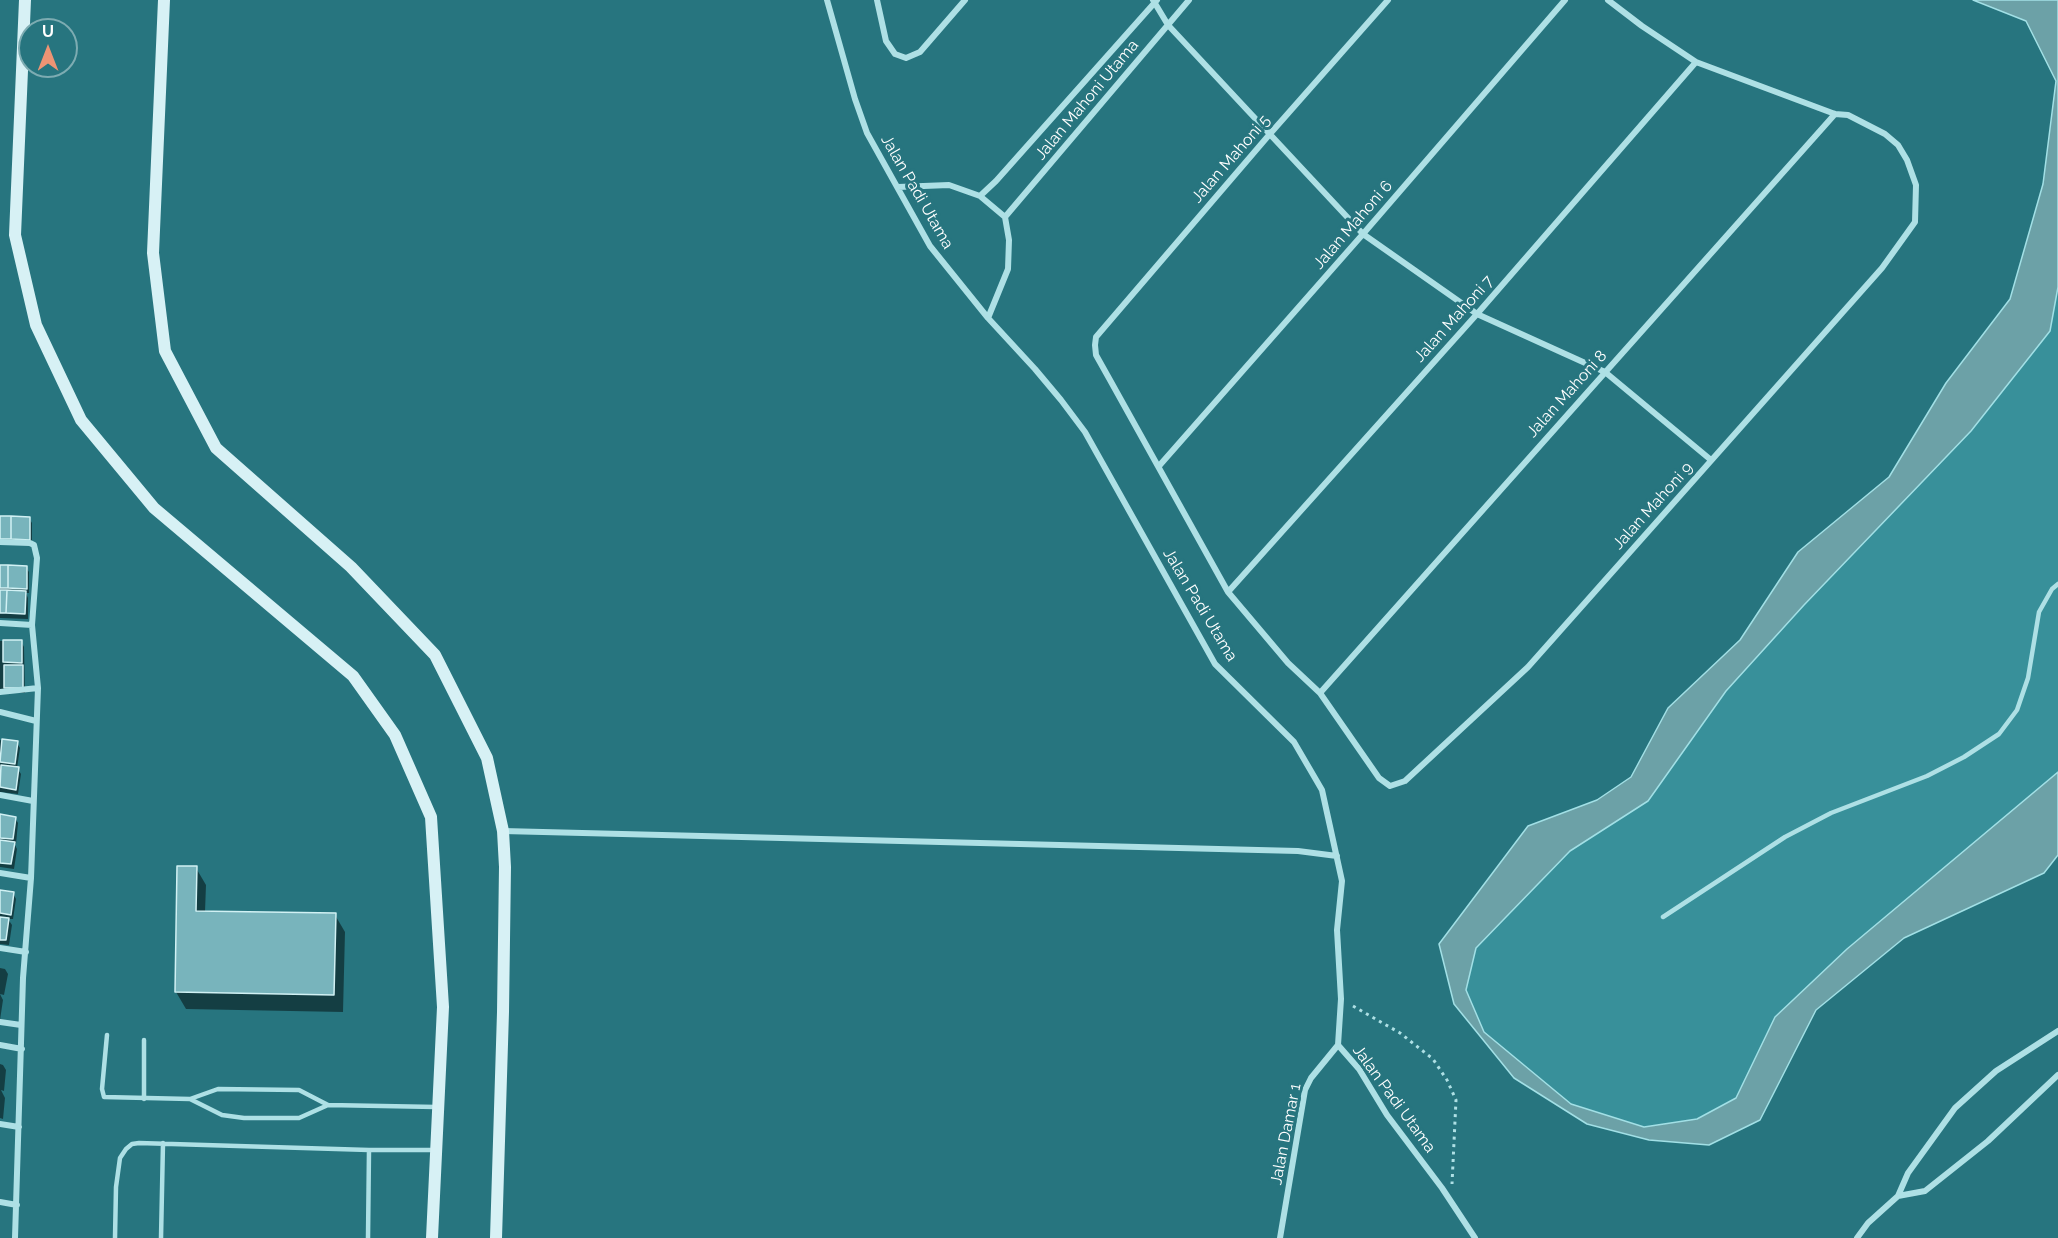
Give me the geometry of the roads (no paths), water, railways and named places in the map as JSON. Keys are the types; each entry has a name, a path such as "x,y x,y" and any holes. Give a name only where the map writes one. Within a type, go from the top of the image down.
{"street":[{"path":"25,0 15,235 36,325 81,420 154,508 353,676 395,735 431,817 443,1007 432,1238"},
{"path":"164,0 153,253 165,351 216,448 351,567 435,655 487,759 503,831 505,867 496,1238"},
{"name":"Jalan Padi Utama","path":"827,0 867,133 930,246 988,318 1035,369 1085,432 1215,664 1294,742 1322,790 1342,880 1337,930 1341,999 1338,1045 1359,1069 1387,1115 1476,1237"},
{"path":"877,0 886,41 895,54 906,58 920,52 965,0"},
{"name":"Jalan Mahoni Utama","path":"1005,217 1190,0"},
{"name":"Jalan Mahoni 5","path":"1159,466 1096,355 1096,337 1388,0"},
{"name":"Jalan Mahoni 6","path":"1159,466 1565,0"},
{"path":"1608,0 1696,62 1835,114"},
{"path":"1155,1 1168,25 1363,234 1477,314 1605,372 1711,460"},
{"name":"Jalan Mahoni Utama","path":"980,196 996,181 1155,1"},
{"name":"Jalan Mahoni 7","path":"1228,592 1477,314 1696,62"},
{"name":"Jalan Mahoni 9","path":"1320,693 1379,778 1390,786 1405,781 1528,667 1882,268 1915,222 1916,185 1907,160 1898,145 1885,134 1864,122 1835,114"},
{"name":"Jalan Mahoni 8","path":"1320,693 1835,114"},
{"path":"898,188 949,185 980,196 1005,217 1009,240 1008,269 988,318"},
{"path":"1159,466 1228,592 1288,663 1320,693"},
{"path":"0,542 22,542 34,545 38,558 32,625 38,688 31,878 21,1025 15,1238"},
{"path":"0,623 32,625"},
{"path":"0,692 38,688"},
{"path":"0,712 36,721"},
{"path":"0,795 33,801"},
{"path":"503,831 1298,852 1337,856"},
{"path":"0,873 31,878"},
{"path":"0,948 26,952"},
{"path":"0,1022 21,1025"},
{"path":"1857,1238 1868,1223 1898,1196 1908,1173 1955,1108 1996,1071 2058,1031"},
{"path":"0,1045 22,1049"},
{"name":"Jalan Damar 1","path":"1280,1238 1305,1090 1311,1078 1338,1045"},
{"path":"1898,1196 1925,1191 1988,1141 2058,1075"},
{"path":"0,1124 19,1127"},
{"path":"0,1202 17,1204"}],"lane":[{"path":"1663,916 1785,837 1831,813 1927,776 1964,757 1999,734 2017,710 2028,678 2039,612 2058,584"},
{"path":"107,1035 102,1089 104,1097 190,1099 218,1089 299,1090 328,1105"},
{"path":"144,1040 144,1099"},
{"path":"190,1099 222,1115 244,1118 299,1118 328,1105 438,1107"},
{"path":"161,1238 163,1143"},
{"path":"115,1238 116,1187 120,1158 132,1144 369,1150 436,1149"},
{"path":"368,1238 369,1150"}]}
